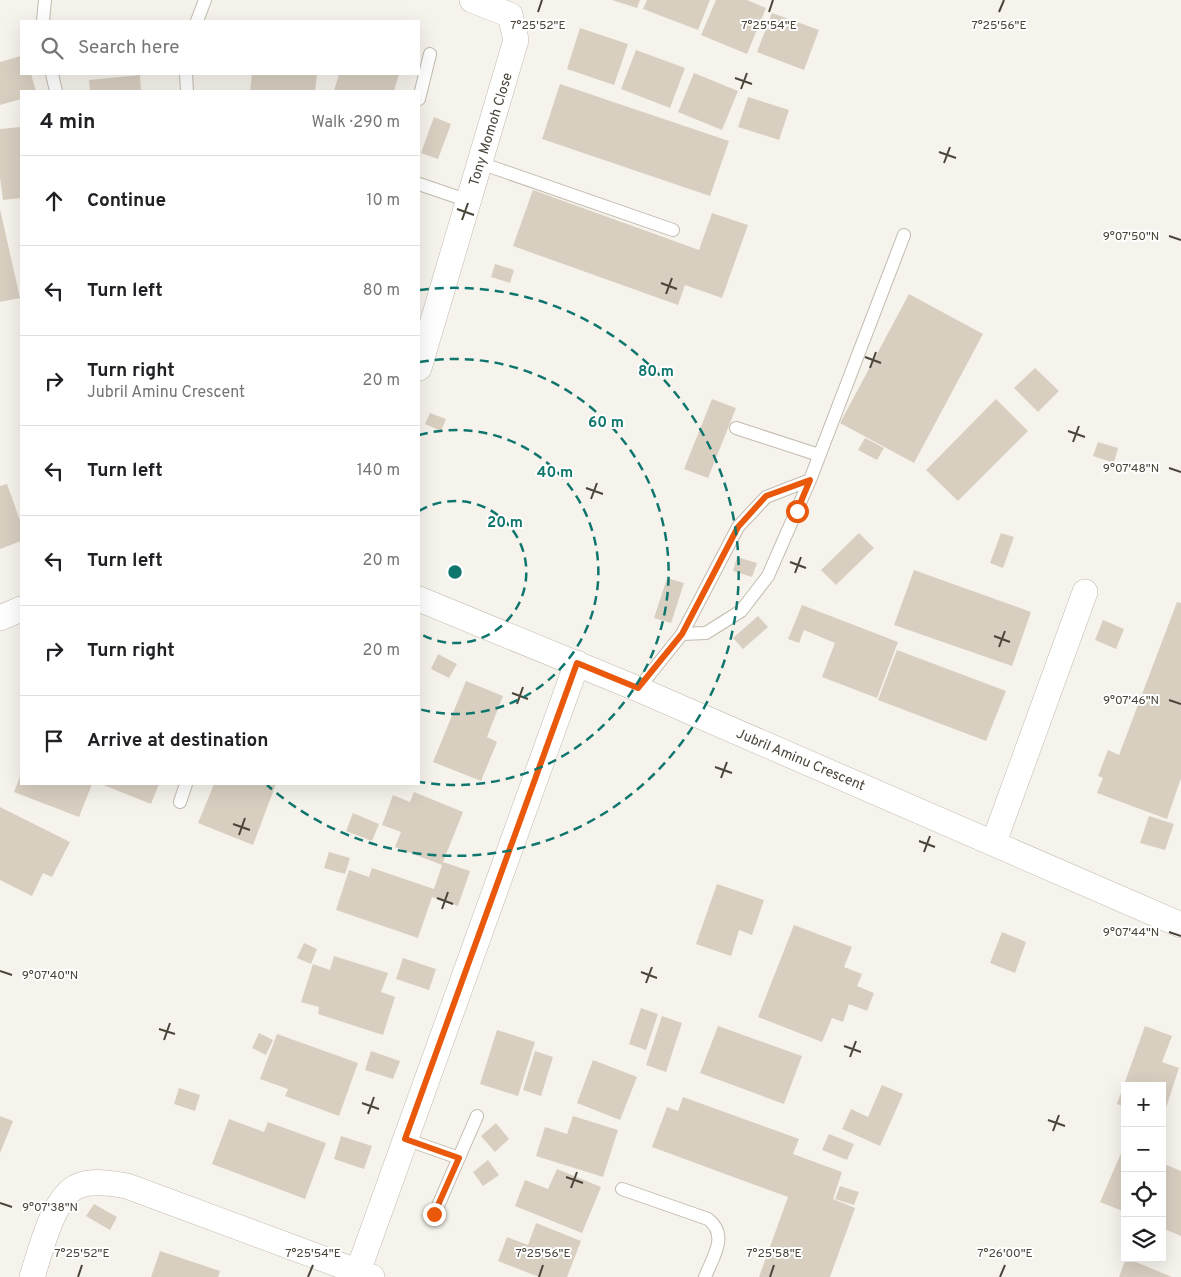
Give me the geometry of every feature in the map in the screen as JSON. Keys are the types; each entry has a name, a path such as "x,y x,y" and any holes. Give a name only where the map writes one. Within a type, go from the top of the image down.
{"street":[{"name":"Tony Momoh Close","path":"420,365 516,40 510,15 487,4 472,0"},
{"path":"994,842 1085,592"},
{"name":"Jubril Aminu Crescent","path":"420,599 638,688 1181,925"},
{"path":"0,618 20,609"},
{"path":"32,1277 56,1210 65,1194 78,1186 108,1182 127,1186 362,1275 405,1139 577,663"}],"lane":[{"path":"43,20 45,0"},
{"path":"197,20 205,0"},
{"path":"420,95 430,54"},
{"path":"52,75 56,90"},
{"path":"186,75 187,90"},
{"path":"480,163 673,230"},
{"path":"420,184 468,201"},
{"path":"682,634 706,632 741,611 768,576 810,480 904,236"},
{"path":"736,428 819,455"},
{"path":"638,688 682,634 738,527 766,496 810,480"},
{"path":"180,802 186,785"},
{"path":"434,1214 477,1116"},
{"path":"405,1139 459,1158"},
{"path":"622,1189 708,1219 717,1226 720,1238 705,1277"}],"building":[{"path":"612,0 640,0 637,8"},
{"path":"647,0 710,0 698,30 643,9"},
{"path":"716,0 747,0 766,8 747,54 701,35"},
{"path":"772,13 819,30 804,70 757,52"},
{"path":"580,28 628,44 614,85 567,69"},
{"path":"636,50 685,68 670,108 621,89"},
{"path":"20,56 20,75 31,75 36,90 20,90 20,99 0,105 0,62"},
{"path":"694,73 738,91 722,130 678,112"},
{"path":"140,75 141,90 90,90 89,80"},
{"path":"252,75 317,75 315,90 250,90"},
{"path":"339,75 399,75 394,90 334,90"},
{"path":"560,84 729,141 710,196 542,139"},
{"path":"748,97 789,110 779,140 738,127"},
{"path":"434,117 451,124 438,159 421,153"},
{"path":"20,127 20,198 3,200 0,177 0,129"},
{"path":"533,190 699,250 712,213 748,225 722,298 685,285 678,305 513,246"},
{"path":"0,209 20,298 0,302"},
{"path":"495,264 514,270 510,283 491,277"},
{"path":"909,294 983,334 914,463 840,423"},
{"path":"1035,368 1059,391 1038,412 1014,388"},
{"path":"712,399 736,408 708,478 684,469"},
{"path":"996,399 1028,431 958,501 926,470"},
{"path":"430,413 446,419 441,431 425,424"},
{"path":"865,438 884,448 877,460 858,450"},
{"path":"1098,442 1118,448 1114,463 1093,456"},
{"path":"7,484 20,520 20,541 0,549 0,486"},
{"path":"859,533 874,548 836,585 821,570"},
{"path":"1001,533 1014,537 1003,568 990,563"},
{"path":"737,557 757,563 752,577 733,571"},
{"path":"914,570 1031,612 1012,666 894,625"},
{"path":"667,578 684,583 671,623 654,618"},
{"path":"1177,602 1181,603 1181,778 1167,819 1097,793 1103,778 1098,776 1108,750 1119,755"},
{"path":"802,605 898,642 877,698 822,677 835,643 804,630 799,643 788,639"},
{"path":"758,616 768,627 743,649 733,638"},
{"path":"1103,620 1124,629 1116,649 1095,640"},
{"path":"897,650 1006,691 986,741 878,700"},
{"path":"438,654 457,664 449,678 431,669"},
{"path":"466,681 503,696 487,737 497,742 481,781 433,762"},
{"path":"20,777 20,785 92,785 79,817 14,792"},
{"path":"104,785 159,785 151,804"},
{"path":"214,785 276,785 253,845 198,823"},
{"path":"414,792 463,812 443,862 470,871 458,906 432,897 418,938 336,910 349,870 369,877 372,868 434,889 442,865 395,847 401,832 382,825 393,795 410,802"},
{"path":"0,807 70,842 52,877 43,873 32,896 0,880"},
{"path":"353,813 379,824 372,841 346,831"},
{"path":"1149,816 1174,824 1165,850 1140,843"},
{"path":"329,852 350,858 345,874 324,868"},
{"path":"717,884 764,900 752,935 739,930 731,956 696,944"},
{"path":"794,925 852,947 844,967 862,974 857,986 874,993 867,1011 849,1004 843,1022 832,1018 822,1042 758,1017"},
{"path":"1002,932 1026,942 1015,973 990,963"},
{"path":"304,943 317,949 311,964 297,958"},
{"path":"334,956 388,973 381,992 395,997 383,1035 318,1014 319,1007 301,1002 313,964 330,970"},
{"path":"403,958 436,969 429,990 396,979"},
{"path":"641,1008 658,1014 646,1050 629,1044"},
{"path":"662,1016 682,1023 666,1072 646,1065"},
{"path":"718,1026 802,1056 784,1104 700,1073"},
{"path":"1145,1026 1172,1036 1162,1062 1179,1068 1166,1108 1166,1082 1125,1082"},
{"path":"497,1030 535,1042 518,1096 480,1084"},
{"path":"259,1033 273,1040 266,1055 252,1048"},
{"path":"277,1034 358,1063 339,1116 285,1096 288,1089 260,1079"},
{"path":"371,1051 400,1061 393,1079 365,1070"},
{"path":"535,1051 553,1057 541,1096 523,1090"},
{"path":"593,1060 637,1077 620,1120 577,1103"},
{"path":"882,1085 903,1094 880,1146 842,1129 851,1109 868,1117"},
{"path":"179,1088 200,1095 195,1111 174,1104"},
{"path":"1121,1093 1121,1106 1117,1104"},
{"path":"683,1097 799,1139 793,1154 842,1172 833,1199 855,1208 830,1277 759,1277 788,1197 652,1147 667,1107 678,1111"},
{"path":"0,1116 13,1121 0,1153"},
{"path":"573,1116 618,1130 603,1177 536,1156 545,1127 567,1134"},
{"path":"229,1119 264,1132 268,1122 326,1143 305,1199 212,1164"},
{"path":"496,1123 509,1139 495,1152 481,1136"},
{"path":"829,1134 854,1144 847,1160 822,1150"},
{"path":"341,1136 372,1146 364,1169 334,1159"},
{"path":"1121,1153 1121,1210 1100,1202"},
{"path":"488,1160 499,1175 483,1186 473,1172"},
{"path":"1166,1165 1181,1171 1181,1236 1166,1230"},
{"path":"557,1169 601,1187 582,1233 515,1206 525,1180 548,1189"},
{"path":"840,1186 859,1192 854,1205 835,1199"},
{"path":"94,1204 117,1217 110,1230 86,1216"},
{"path":"536,1223 581,1241 567,1277 539,1277 498,1261 507,1237 528,1245"},
{"path":"160,1251 220,1271 218,1277 151,1277"},
{"path":"1125,1262 1136,1262 1172,1277 1119,1277"}],"route":[{"path":"434,1214 459,1158 405,1139 577,663 638,688 682,634 738,527 766,496 810,480 797,511"}]}
